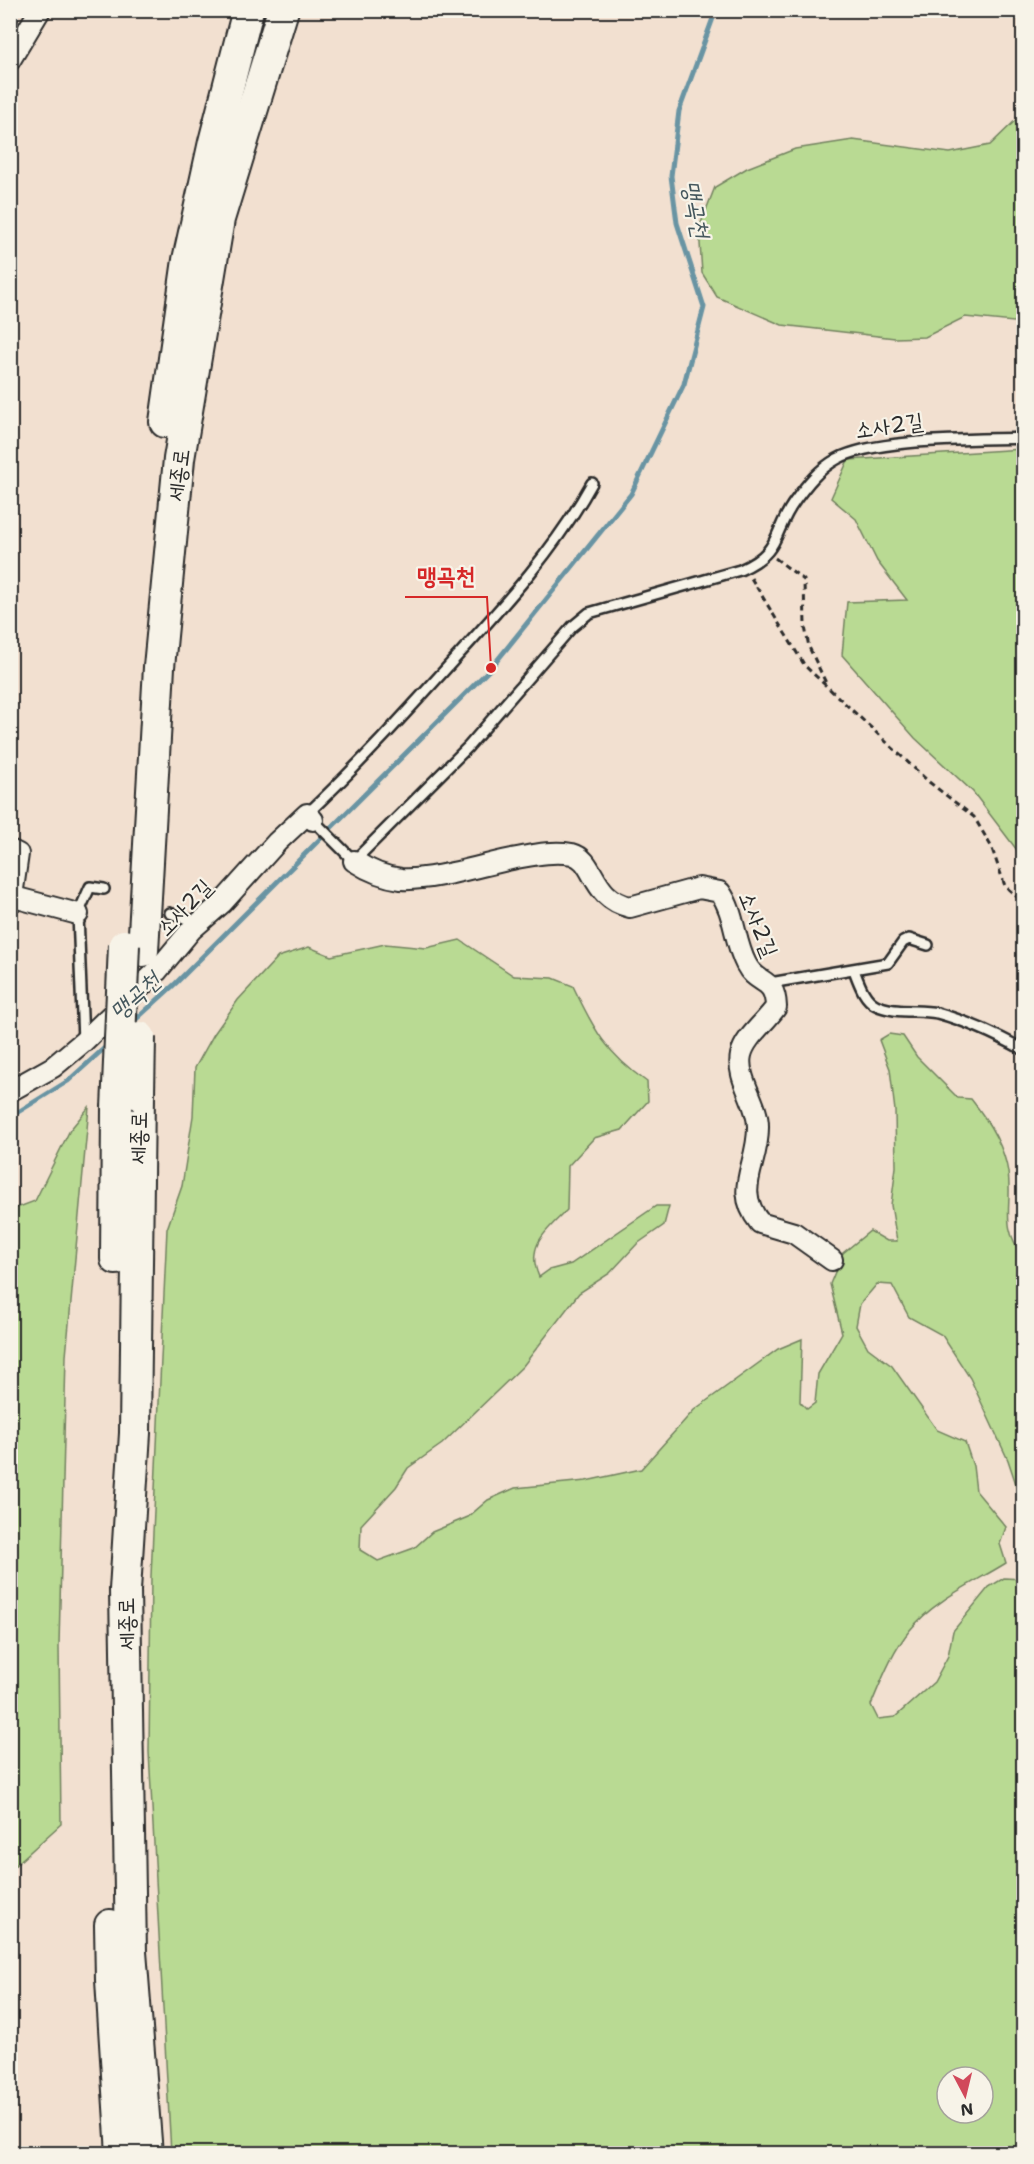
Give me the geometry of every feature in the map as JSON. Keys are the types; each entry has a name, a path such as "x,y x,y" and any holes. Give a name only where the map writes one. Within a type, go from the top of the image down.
{"main road":[{"name":"세종로","path":"133,948 141,676 160,452 188,260 214,142 248,10"},
{"name":"세종로","path":"133,948 179,459 219,219 283,10"},
{"path":"128,1101 133,948"},
{"name":"세종로","path":"122,2154 111,1980 107,1590 128,1101"},
{"name":"세종로","path":"128,1101 135,1433 125,1590 131,1952 147,2154"}],"street":[{"path":"10,60 40,10"},
{"name":"소사2길","path":"10,1090 52,1067 82,1042 157,971 276,842 310,817"},
{"path":"10,850 18,854 11,896 78,914"},
{"name":"소사2길","path":"352,859 370,871 401,879 456,871 545,853 574,855 583,860 608,899 630,907 699,888 720,892 728,903 744,961 750,972 770,983 776,994 776,1007 745,1045 741,1056 740,1069 757,1113 758,1124 758,1148 747,1183 746,1200 759,1223 794,1233 832,1260"}],"lane":[{"name":"소사2길","path":"310,817 352,859 468,747 572,627 589,613 745,568 761,560 775,544 792,504 814,476 838,458 866,448 951,440 1023,438"},
{"path":"310,817 500,610 570,524 592,483"},
{"path":"82,1042 78,914 90,887 104,889"},
{"path":"170,913 199,923"},
{"path":"770,983 888,963 903,942 909,939 928,945"},
{"path":"854,970 866,996 877,1005 913,1013 934,1012 968,1024 1023,1050"}],"path":[{"path":"768,552 804,580 809,647 826,685"},
{"path":"745,568 805,666 929,782 974,817 991,846 1005,886 1017,897 1023,899"}],"green space":[{"path":"1023,113 1023,323 965,317 925,337 895,338 782,325 717,297 702,273 699,228 715,187 747,168 795,149 853,140 950,153 990,145"},
{"path":"1024,449 1023,858 973,792 915,738 842,655 847,602 907,600 877,561 856,519 831,498 848,460"},
{"path":"460,940 514,976 553,978 573,986 602,1040 621,1061 647,1082 648,1101 622,1130 594,1138 568,1166 567,1210 540,1239 536,1247 535,1266 539,1277 549,1270 571,1264 656,1206 669,1206 664,1225 637,1244 610,1273 579,1293 523,1366 442,1444 408,1468 396,1487 361,1525 360,1550 378,1561 414,1548 432,1532 468,1517 488,1500 515,1488 586,1481 641,1469 694,1410 778,1349 802,1339 800,1402 807,1409 815,1403 818,1374 842,1333 830,1284 843,1253 870,1231 887,1241 897,1241 891,1205 896,1167 895,1111 890,1069 879,1040 889,1034 903,1036 917,1057 958,1098 971,1099 989,1124 1006,1162 1009,1184 1009,1225 1011,1235 1023,1256 1023,1505 1008,1460 970,1378 942,1335 909,1317 892,1285 877,1284 860,1304 856,1326 868,1348 892,1366 937,1430 965,1442 973,1466 976,1491 1006,1527 1000,1544 1006,1563 942,1601 920,1619 898,1647 871,1705 878,1719 895,1717 934,1682 948,1656 953,1631 989,1587 1004,1578 1023,1579 1023,2153 171,2153 149,1752 151,1576 167,1229 182,1186 193,1116 195,1068 214,1034 238,1000 278,957 309,947 331,956 385,944 426,948"},
{"path":"89,1107 66,1356 59,1645 61,1824 11,1869 11,1210 35,1201 70,1130"}],"waterway":[{"name":"맹곡천","path":"132,1023 176,983 491,668 631,494 684,384 704,307 677,223 671,176 679,111 716,10"},
{"name":"맹곡천","path":"10,1117 68,1081 110,1043"}],"place":[{"name":"맹곡천","path":"491,668"}]}
